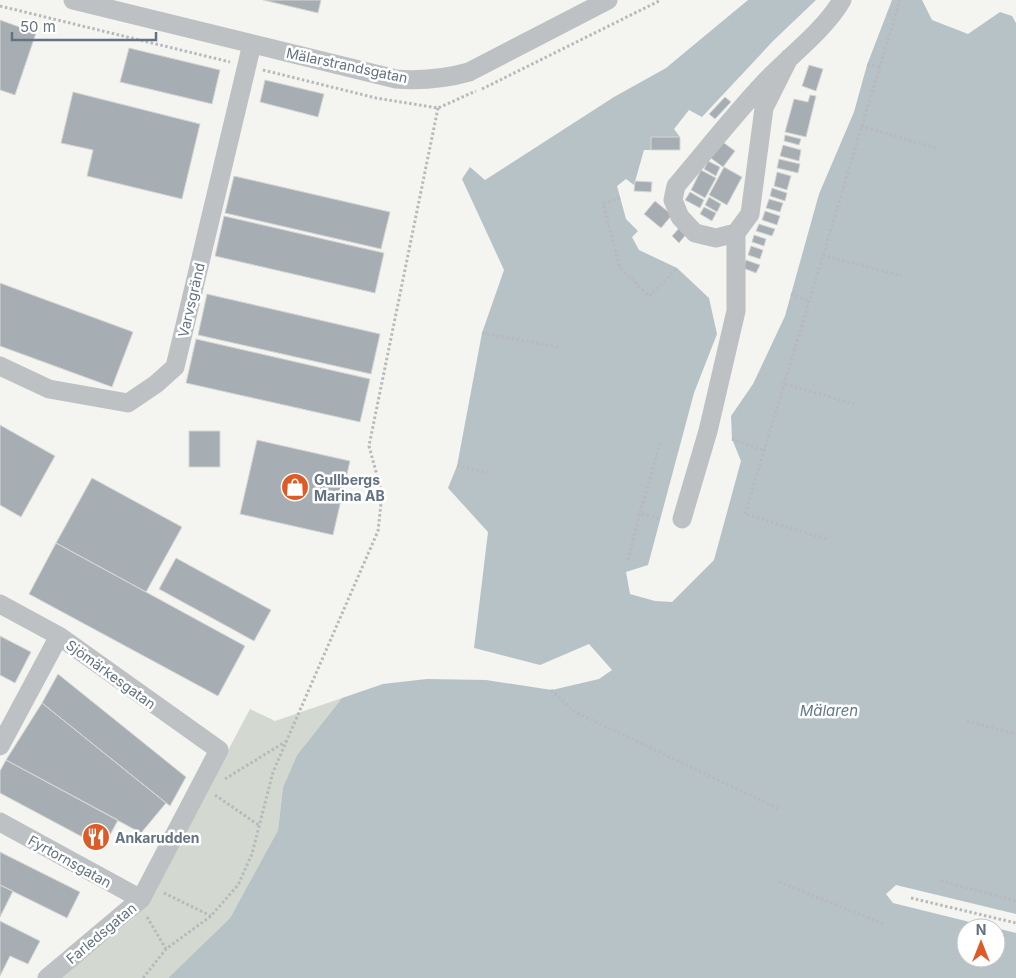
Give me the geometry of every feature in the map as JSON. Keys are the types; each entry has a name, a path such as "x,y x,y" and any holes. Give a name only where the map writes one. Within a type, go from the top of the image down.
{"street":[{"name":"Mälarstrandsgatan","path":"73,0 396,79 438,80 469,72 488,64 608,0"},
{"path":"736,233 716,238 695,233 680,217 673,200 676,186 762,84 836,10 842,0"},
{"name":"Varvsgränd","path":"0,366 49,389 128,403 156,384 175,367 252,44"},
{"path":"682,519 708,431 736,311 736,233 750,214 764,108 789,58"},
{"name":"Sjömärkesgatan","path":"0,604 59,636 219,750"},
{"path":"0,746 59,636"},
{"name":"Farledsgatan","path":"47,978 144,892 204,788 219,750"},
{"name":"Fyrtornsgatan","path":"0,822 144,892"}],"path":[{"path":"0,6 376,98 438,108 529,67 661,0"},
{"path":"826,539 745,514 900,0"},
{"path":"867,65 879,66"},
{"path":"143,978 166,949 211,916 238,885 252,854 274,772 285,742 378,531 382,494 369,446 438,108"},
{"path":"861,126 938,149"},
{"path":"620,198 603,204 620,268 649,296 677,268"},
{"path":"823,255 901,276"},
{"path":"790,294 809,301"},
{"path":"482,333 560,347"},
{"path":"785,384 857,405"},
{"path":"732,439 765,451"},
{"path":"628,560 660,443"},
{"path":"457,466 491,473"},
{"path":"640,513 660,519"},
{"path":"552,690 575,712 778,809"},
{"path":"967,721 1016,734"},
{"path":"260,826 204,788 285,742"},
{"path":"941,881 1016,901"},
{"path":"780,882 884,924"},
{"path":"166,949 144,911 144,892 211,916"},
{"path":"911,898 1016,923"}],"shaded area":[{"path":"342,698 297,755 283,787 278,830 230,918 168,978 60,978 134,918 159,880 250,709 275,721"}],"water":[{"name":"Mälaren","path":"748,0 816,0 773,41 702,117 689,110 674,129 680,137 680,150 644,150 634,185 626,179 617,186 626,219 638,231 632,237 639,250 677,268 709,298 717,334 694,393 648,565 626,572 630,594 655,601 672,602 714,560 741,461 732,439 731,416 753,384 785,316 819,194 854,112 867,65 892,0 922,0 932,20 968,34 1000,12 1012,16 1016,23 1016,914 896,885 886,894 893,903 956,919 956,968 1006,968 1006,930 1016,933 1016,978 168,978 230,918 278,830 283,787 297,755 342,698 383,684 427,679 486,680 552,690 599,679 612,670 589,644 540,665 474,648 488,532 448,488 457,466 482,333 504,270 462,179 470,167 485,180 614,97 666,68"}],"building":[{"path":"263,0 321,0 318,13"},
{"path":"0,20 36,33 15,95 0,90"},
{"path":"129,48 220,70 212,104 120,82"},
{"path":"809,65 823,69 816,91 802,86"},
{"path":"265,80 324,94 318,117 260,102"},
{"path":"73,92 200,124 182,199 87,176 93,150 61,143"},
{"path":"810,95 816,96 806,137 785,132 794,99 808,102"},
{"path":"725,97 731,102 715,119 709,114"},
{"path":"785,135 801,139 799,145 784,141"},
{"path":"651,137 680,137 680,150 651,150"},
{"path":"720,140 735,151 723,167 708,156"},
{"path":"783,145 801,150 799,161 780,156"},
{"path":"779,159 800,164 798,173 777,168"},
{"path":"708,161 720,167 716,176 704,169"},
{"path":"724,167 742,177 727,205 709,195"},
{"path":"701,170 716,178 705,198 691,190"},
{"path":"777,172 791,176 787,190 774,186"},
{"path":"234,176 390,212 381,249 225,213"},
{"path":"635,181 652,182 651,192 634,191"},
{"path":"772,188 787,193 785,201 770,196"},
{"path":"690,192 704,200 700,208 685,200"},
{"path":"709,197 721,204 717,212 705,205"},
{"path":"769,199 783,203 780,212 766,208"},
{"path":"655,201 672,215 661,228 644,214"},
{"path":"704,207 716,213 712,221 700,214"},
{"path":"765,211 780,216 777,225 762,220"},
{"path":"224,216 384,253 375,293 215,256"},
{"path":"759,224 775,229 772,236 756,231"},
{"path":"681,226 688,232 679,243 672,236"},
{"path":"754,235 766,239 764,246 752,242"},
{"path":"751,246 763,250 760,259 748,255"},
{"path":"746,260 760,265 756,273 743,268"},
{"path":"0,283 133,332 112,387 0,346"},
{"path":"207,294 380,334 371,374 198,335"},
{"path":"196,339 370,379 360,422 186,383"},
{"path":"0,425 55,456 21,517 0,505"},
{"path":"189,431 220,431 220,467 189,467"},
{"name":"Gullbergs Marina AB","path":"257,440 350,461 333,535 240,514"},
{"path":"92,478 182,527 146,592 56,543"},
{"path":"56,543 245,646 218,696 29,594"},
{"path":"176,558 271,610 254,641 159,589"},
{"path":"0,636 31,652 15,683 0,675"},
{"path":"58,674 186,777 170,806 42,703"},
{"path":"42,703 166,803 141,833 6,760"},
{"path":"6,760 118,820 103,848 0,793 0,771"},
{"path":"0,852 80,892 67,918 0,885"},
{"path":"0,885 13,891 0,917"},
{"path":"0,921 40,941 28,964 10,956 0,976"}],"place":[{"name":"Gullbergs Marina AB","path":"295,487"},
{"name":"Ankarudden","path":"96,837"}]}
